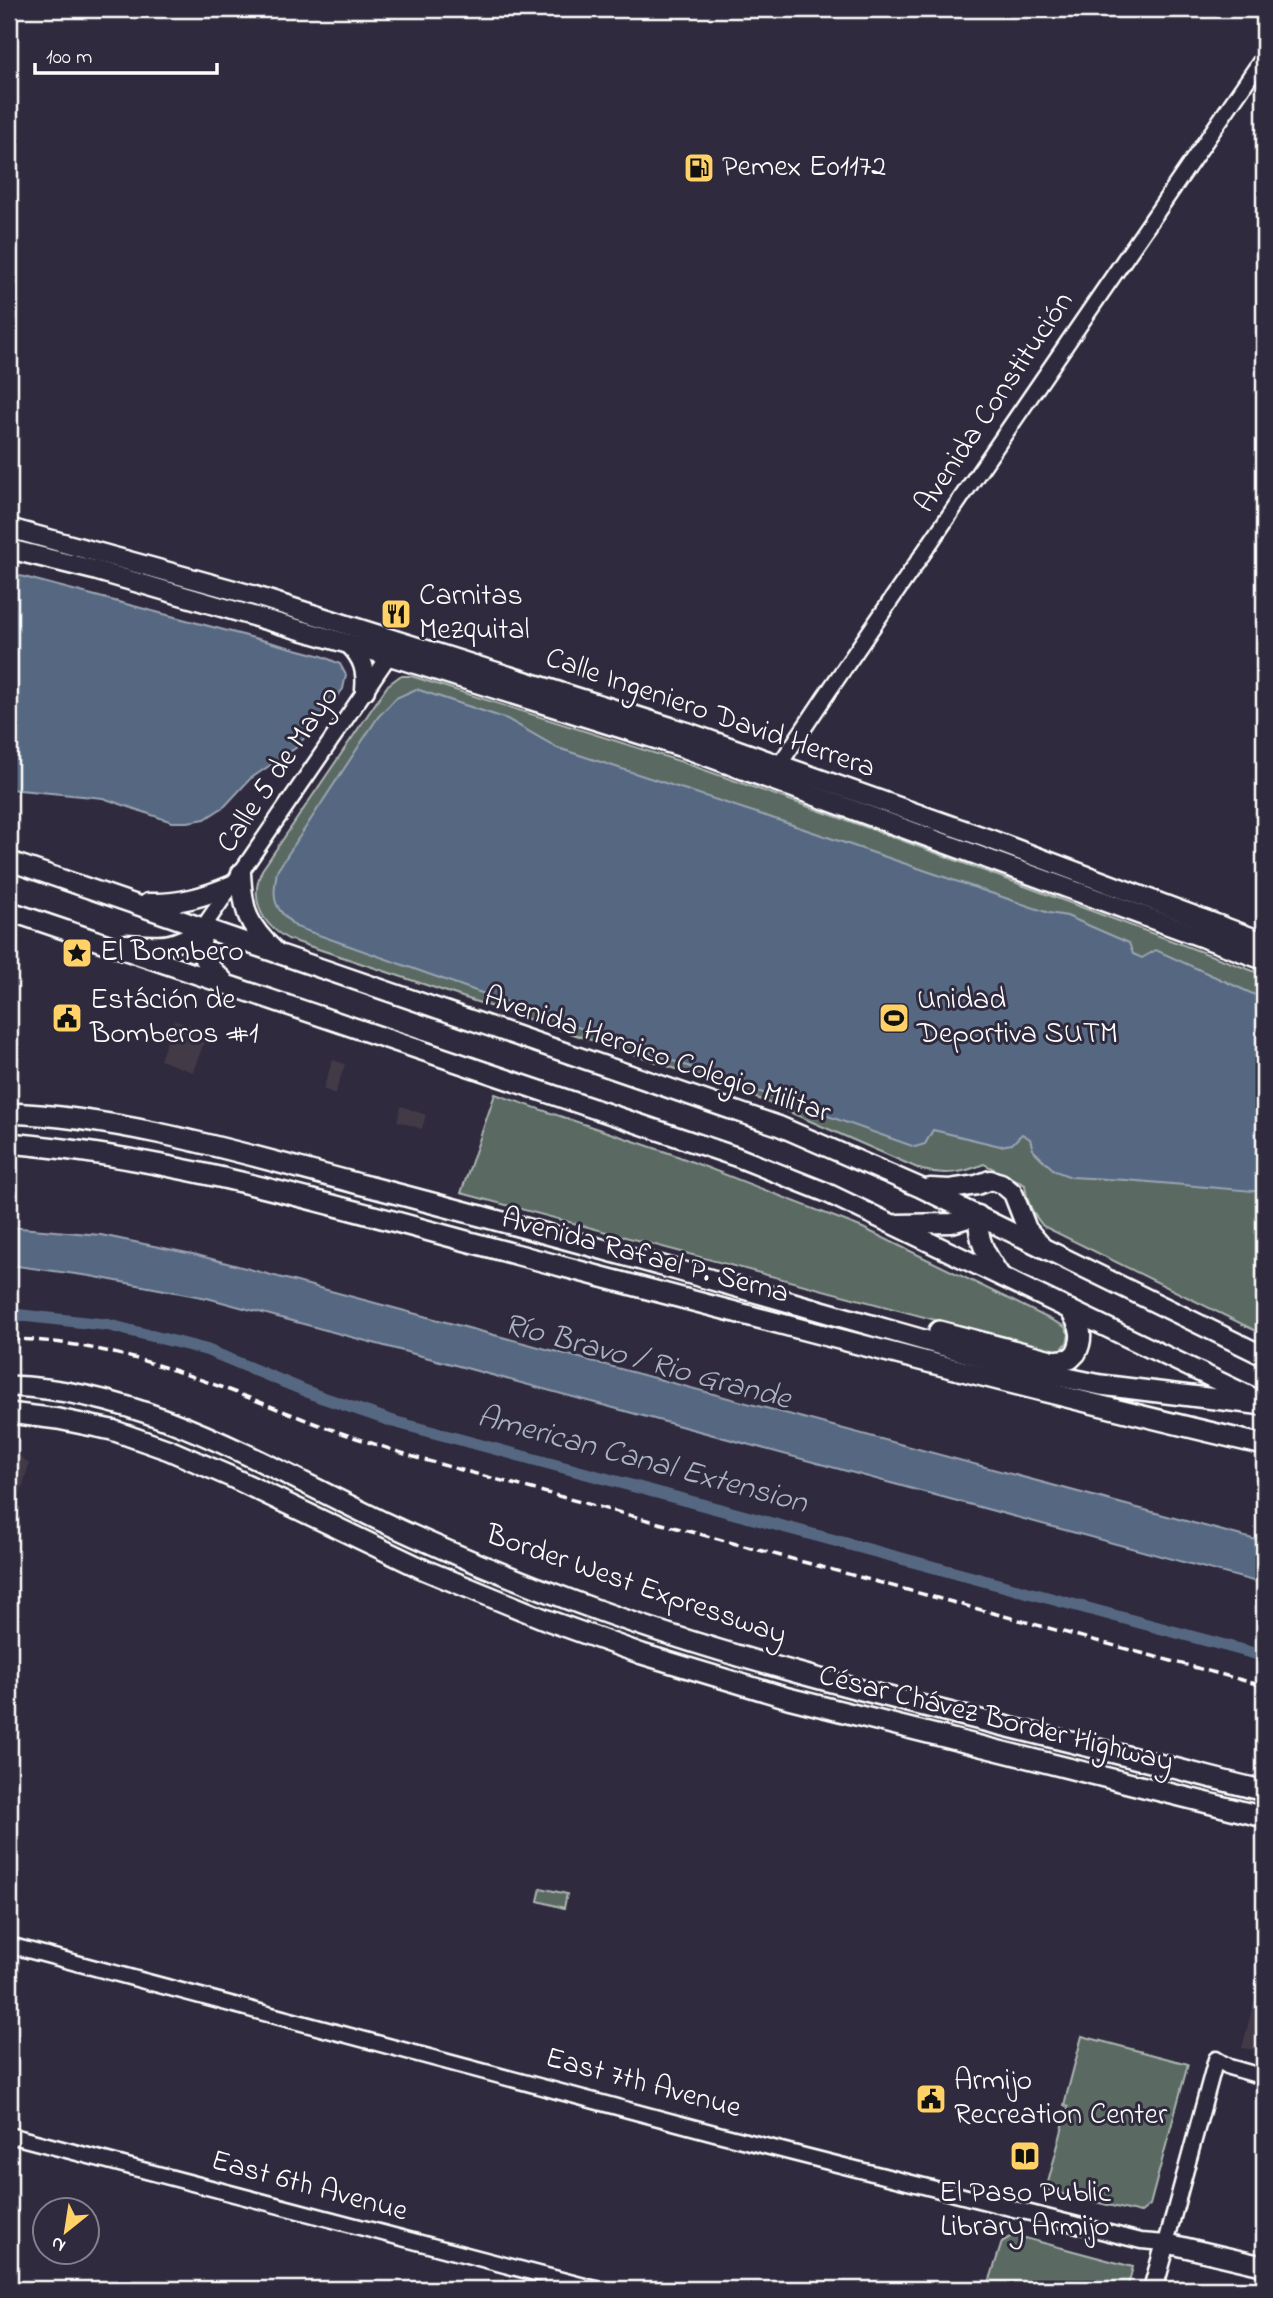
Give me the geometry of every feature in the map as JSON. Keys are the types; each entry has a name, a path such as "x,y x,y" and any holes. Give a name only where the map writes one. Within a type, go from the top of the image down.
{"highway":[{"name":"Avenida Rafael P. Serna","path":"9,1113 75,1118 214,1147 438,1204 1029,1370 1101,1385 1264,1404"},
{"name":"Avenida Rafael P. Serna","path":"9,1143 114,1155 250,1184 1034,1390 1264,1445"},
{"path":"728,1286 781,1290 1055,1362 1070,1359 1080,1345 1081,1330 1070,1310"},
{"name":"Border West Expressway","path":"9,1386 82,1396 158,1417 494,1570 670,1635 838,1685 1264,1791"},
{"name":"César Chávez Border Highway","path":"9,1413 112,1430 169,1450 425,1570 547,1620 642,1654 788,1698 1264,1817"}],"main road":[{"name":"Calle Ingeniero David Herrera","path":"9,528 252,595 394,648 690,733 777,773 1264,960"},
{"name":"Calle Ingeniero David Herrera","path":"9,549 94,570 350,645 394,648"},
{"path":"350,645 360,654 366,674 365,690"},
{"name":"Calle Ingeniero David Herrera","path":"777,773 992,840 1264,942"},
{"name":"Avenida Heroico Colegio Militar","path":"9,861 779,1126 919,1187 1264,1356"},
{"path":"129,902 170,904 202,898 237,879 250,924 257,934 281,955"},
{"path":"9,911 737,1157 825,1192 1264,1404"},
{"path":"105,943 172,944 183,941 202,929"},
{"path":"202,929 200,947 204,959 211,970 229,985"},
{"path":"919,1187 950,1189 990,1180 1001,1183 1013,1193 1027,1229 1044,1248"},
{"path":"894,1225 952,1223 978,1215 979,1237 1000,1275"},
{"path":"1153,2289 1166,2243"},
{"name":"East 7th Avenue","path":"1166,2243 1264,2266"}],"street":[{"name":"Avenida Constitución","path":"777,773 1264,57"},
{"name":"Calle 5 de Mayo","path":"202,929 394,648"},
{"name":"East 7th Avenue","path":"9,1945 722,2135 1141,2241 1166,2243"},
{"path":"1166,2243 1216,2059 1233,2068 1264,2077"},
{"name":"East 6th Avenue","path":"9,2135 596,2289"}],"shaded area":[{"path":"174,1020 208,1032 193,1072 160,1060"},
{"path":"333,1060 345,1064 335,1094 323,1089"},
{"path":"401,1106 426,1115 422,1129 397,1121"},
{"path":"9,1446 29,1464 9,1534"},
{"path":"1264,1962 1264,2051 1242,2048"}],"green space":[{"name":"Unidad Deportiva SUTM","path":"400,676 411,676 679,761 874,830 1264,975 1264,1335 1043,1226 1031,1207 1025,1185 984,1164 954,1173 922,1170 762,1100 651,1060 288,939 279,933 264,918 257,901 258,881 262,870 388,685"},
{"path":"495,1094 672,1154 863,1228 1064,1326 1069,1334 1067,1343 1061,1350 1051,1351 461,1193"},
{"path":"541,1888 567,1894 564,1908 538,1901"},
{"path":"1082,2036 1188,2064 1150,2205 1140,2213 1046,2190 1068,2107 1064,2105"},
{"path":"1014,2235 1133,2267 1127,2289 987,2289 1002,2242"}],"water":[{"path":"9,573 322,656 340,664 346,675 343,689 297,747 250,779 225,806 205,819 172,822 103,798 9,789"},
{"name":"Unidad Deportiva SUTM","path":"416,689 507,719 558,748 1049,913 1067,916 1129,943 1133,954 1142,958 1156,950 1264,999 1264,1192 1071,1177 1055,1171 1033,1150 1030,1139 1022,1134 1012,1144 1000,1146 933,1130 925,1144 915,1147 296,927 276,903 277,871 378,717 396,698"},
{"path":"9,1227 101,1235 197,1255 1264,1542 1264,1584 207,1298 90,1276 9,1265"}],"waterway":[{"name":"American Canal Extension","path":"9,1314 108,1325 207,1350 318,1396 395,1422 1264,1656"}],"railway":[{"path":"9,1339 47,1341 122,1355 194,1377 330,1429 417,1458 1264,1686"}],"place":[{"name":"Pemex E01172","path":"699,168"},
{"name":"Carnitas Mezquital","path":"396,614"},
{"name":"El Bombero","path":"77,953"},
{"name":"Estáción de Bomberos #1","path":"67,1018"},
{"name":"Unidad Deportiva SUTM","path":"894,1018"},
{"name":"Armijo Recreation Center","path":"931,2099"},
{"name":"El Paso Public Library Armijo","path":"1025,2156"}],"water label":[{"name":"Río Bravo / Rio Grande","path":"647,1363"}]}
